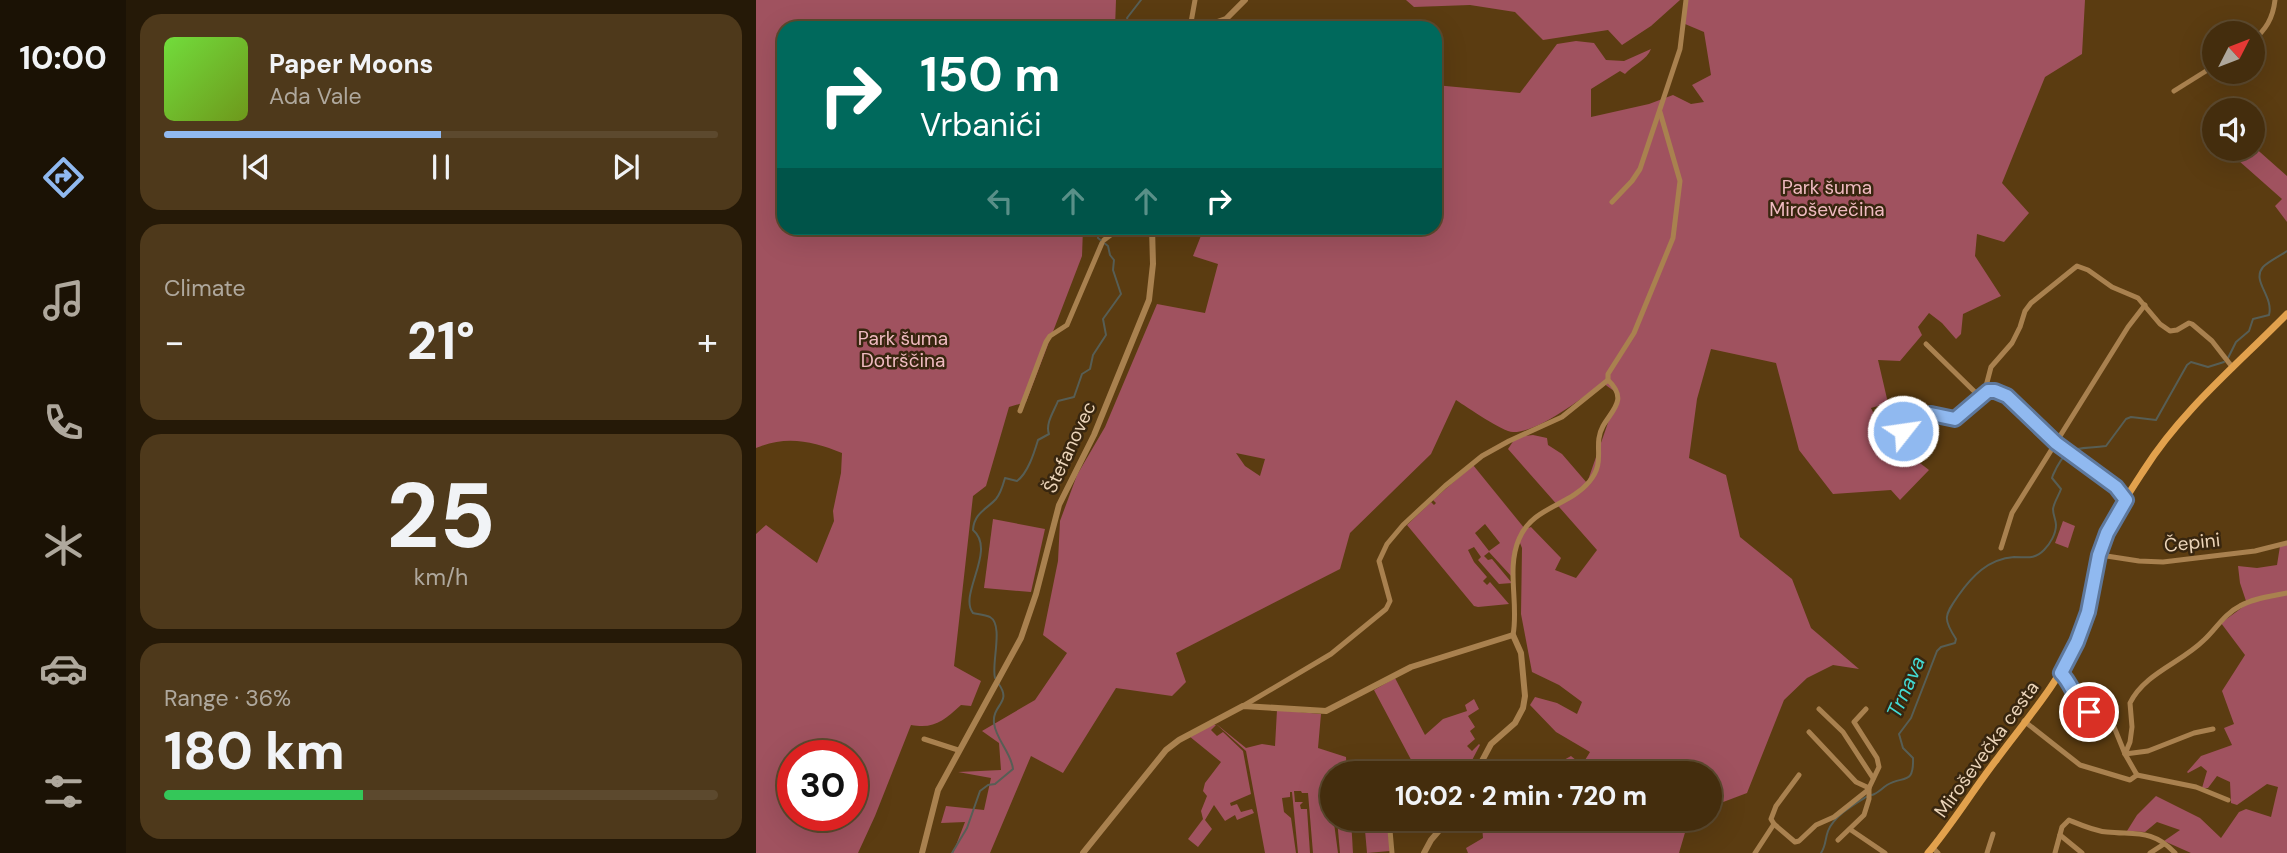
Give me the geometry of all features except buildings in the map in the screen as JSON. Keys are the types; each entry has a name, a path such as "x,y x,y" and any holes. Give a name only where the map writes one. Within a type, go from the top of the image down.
{"main road":[{"name":"Miroševečka cesta","path":"1933,851 2061,673 2088,612 2099,555 2107,533 2145,467 2229,362 2287,314"}],"street":[{"path":"1191,21 1195,0"},
{"path":"1220,21 1226,19 1245,0"},
{"path":"1612,202 1640,169 1680,49 1686,0"},
{"path":"2265,30 2270,22 2275,0"},
{"path":"2174,91 2202,74"},
{"path":"1083,853 1166,750 1179,740 1331,654 1388,607 1390,601 1380,566 1382,554 1403,525 1445,486 1482,456 1562,417 1608,380 1611,368 1634,334 1673,238 1680,181 1660,112"},
{"path":"1020,411 1046,342 1050,336 1067,325 1103,242 1112,235"},
{"name":"Štefanovec","path":"958,750 1014,652 1029,616 1059,505 1094,435 1149,300 1153,264 1152,235"},
{"path":"1984,396 1991,367 2011,343 2025,311 2031,303 2077,266 2088,270 2112,288 2138,298 2160,324 2170,331 2192,324 2229,362"},
{"path":"2001,548 2012,513 2128,327 2145,305"},
{"path":"1926,344 1984,396"},
{"path":"1482,761 1491,744 1515,723 1523,708 1525,696 1521,653 1513,635 1514,560 1518,541 1540,513 1574,495 1594,475 1600,463 1600,434 1618,402 1616,389 1608,380"},
{"path":"1903,431 1931,414 1955,419 1988,391 1995,391 2007,396 2056,443 2116,487 2126,500"},
{"name":"Čepini","path":"2099,555 2163,562 2255,551 2287,543"},
{"path":"2125,754 2133,727 2130,703 2140,688 2203,641 2216,625 2235,609 2243,604 2287,593"},
{"path":"1243,706 1326,711 1411,667 1513,635"},
{"path":"2061,673 2080,705 2112,722 2137,775"},
{"path":"1819,709 1843,732 1873,778"},
{"path":"1843,732 1866,709"},
{"path":"2024,721 2080,765 2130,780 2137,775 2196,787 2228,800"},
{"path":"1838,841 1864,816 1873,778 1879,767 1877,758 1854,722"},
{"path":"2125,754 2148,751 2194,733 2213,729"},
{"path":"1809,732 1869,793"},
{"path":"922,853 938,790 958,750 924,739"},
{"path":"1799,775 1776,806 1771,819 1795,842 1816,825 1834,817 1869,793"},
{"path":"2055,853 2062,827 2069,821 2106,832 2143,833 2152,836 2175,853"},
{"path":"1755,853 1774,824"},
{"path":"1851,830 1885,853"},
{"path":"1390,831 1392,853"},
{"path":"1424,853 1439,831"},
{"path":"1987,853 1993,834"},
{"path":"2060,835 2082,853"},
{"path":"2150,853 2164,844"}],"green space":[{"name":"Park šuma Dotrščina","path":"756,0 1116,0 1115,21 777,21 777,235 1083,235 1082,256 1026,402 1009,407 986,486 973,496 954,666 981,681 971,706 961,705 933,725 911,725 875,816 858,853 756,853 756,534 766,525 817,563 834,521 833,511 841,473 842,453 799,441 778,442 756,448"},
{"path":"1406,0 1680,0 1651,26 1622,45 1608,30 1543,40 1515,12 1470,5 1414,7"},
{"name":"Park šuma Miroševečina","path":"1686,0 2085,0 2082,54 2045,77 2002,183 2029,213 2004,242 1977,234 1975,256 2001,296 1963,314 1961,334 1956,339 1929,313 1918,327 1922,335 1900,361 1878,360 1888,403 1871,408 1877,420 1892,415 1916,460 1929,470 1900,500 1891,490 1833,494 1799,450 1776,363 1711,349 1697,399 1689,458 1726,475 1740,537 1792,579 1811,628 1859,669 1833,665 1807,678 1784,700 1747,793 1722,802 1722,761 1584,761 1590,752 1556,732 1530,705 1535,697 1557,703 1577,714 1582,702 1559,685 1532,672 1521,614 1522,548 1518,538 1512,577 1489,552 1484,556 1488,560 1492,559 1512,583 1499,584 1478,560 1481,557 1474,547 1468,550 1487,577 1483,581 1487,585 1490,582 1509,604 1478,607 1474,606 1407,525 1431,502 1434,505 1436,503 1433,500 1473,465 1525,529 1531,527 1561,558 1555,570 1576,578 1597,550 1508,449 1516,437 1533,435 1547,438 1548,445 1562,454 1587,483 1618,394 1603,383 1547,421 1523,431 1508,431 1456,400 1431,454 1350,533 1340,569 1176,653 1186,682 1172,696 1116,688 1063,773 1031,756 990,853 953,853 965,822 941,823 946,806 984,810 991,778 958,772 1001,770 999,743 982,731 1035,700 1067,653 1043,635 1058,561 1060,521 1077,475 1105,427 1157,304 1205,313 1218,264 1193,256 1201,235 1442,235 1442,86 1520,93 1557,44 1576,41 1594,43 1606,60 1624,61 1651,49 1625,74 1620,71 1591,89 1591,117 1649,104 1673,95 1691,104 1704,102 1692,85 1711,75 1704,32 1685,24","holes":["1236,453 1265,459 1260,476 1245,466","1485,524 1500,543 1489,551 1475,533"]},
{"path":"2265,157 2287,176 2287,222 2275,206 2282,199 2239,161 2265,161"},
{"path":"993,519 1045,529 1031,592 984,588"},
{"path":"2063,521 2075,526 2068,548 2055,543"},
{"path":"2287,545 2287,853 2191,853 2164,841 2180,830 2157,822 2145,832 2127,831 2137,815 2156,796 2200,818 2221,838 2239,812 2246,809 2271,817 2278,787 2267,784 2237,805 2231,803 2230,782 2217,776 2208,788 2202,788 2207,771 2201,766 2187,772 2201,756 2232,745 2224,728 2234,724 2222,691 2245,655 2221,623 2247,604 2238,566 2257,568 2277,565 2280,546"},
{"path":"1395,678 1425,735 1443,719 1467,711 1465,705 1474,699 1479,709 1468,716 1475,727 1470,731 1475,739 1467,746 1472,751 1480,745 1472,761 1412,761 1374,690"},
{"path":"1277,710 1321,714 1318,748 1346,757 1346,761 1320,761 1320,831 1335,831 1338,853 1313,853 1308,793 1294,791 1295,802 1303,802 1301,809 1307,809 1310,853 1298,853 1290,792 1290,797 1282,798 1284,812 1291,818 1296,853 1265,853 1246,751 1215,723 1246,748 1262,744 1275,746"},
{"path":"1212,724 1216,725 1211,730 1217,736 1223,732 1243,751 1251,794 1230,803 1231,806 1237,804 1241,812 1252,809 1254,813 1237,820 1235,815 1225,821 1214,805 1205,820 1212,829 1198,847 1188,839 1203,819 1201,811 1207,796 1203,791 1205,783 1221,762 1189,736"},
{"name":"Park šuma Miroševečina","path":"1571,756 1577,761 1562,761"},
{"path":"1338,831 1352,831 1353,853 1340,853"},
{"path":"1365,831 1388,831 1390,851 1367,853"},
{"path":"1482,831 1685,831 1679,853 1468,853 1466,848 1483,838"}],"waterway":[{"name":"Štefanovec","path":"1128,21 1127,18 1141,0"},
{"name":"Štefanovec","path":"995,678 997,636 994,621 990,617 973,613 970,605 981,549 973,530 974,524 978,515 998,497 1005,478 1017,481 1024,473 1038,440 1049,434 1049,422 1058,401 1074,397 1082,374 1090,369 1093,355 1106,335 1103,319 1121,294 1113,270 1114,260 1108,246 1098,235"},
{"name":"Trnava","path":"2228,358 2236,342 2249,331 2253,319 2269,315 2270,308 2260,272 2265,265 2287,251"},
{"name":"Trnava","path":"1872,795 1912,773 1913,758 1903,748 1899,734 1911,718 1937,651 1955,643 1956,639 1947,618 1958,596 1975,575 1989,565 2005,558 2037,555 2052,539 2056,525 2053,509 2061,489 2052,478 2063,458 2080,448 2106,446 2126,419 2131,417 2156,420 2191,362 2208,367 2224,362"},
{"name":"Štefanovec","path":"952,853 967,828 980,791 995,784 1013,769 994,723 994,717 1003,699 998,683"},
{"name":"Trnava","path":"1821,853 1828,831 1835,820 1866,797"}],"route":[{"path":"1903,431 1931,414 1955,419 1988,391 1995,391 2007,396 2025,416 2056,443 2116,487 2126,500 2107,533 2099,555 2088,612 2061,673 2080,705 2089,712"}]}
